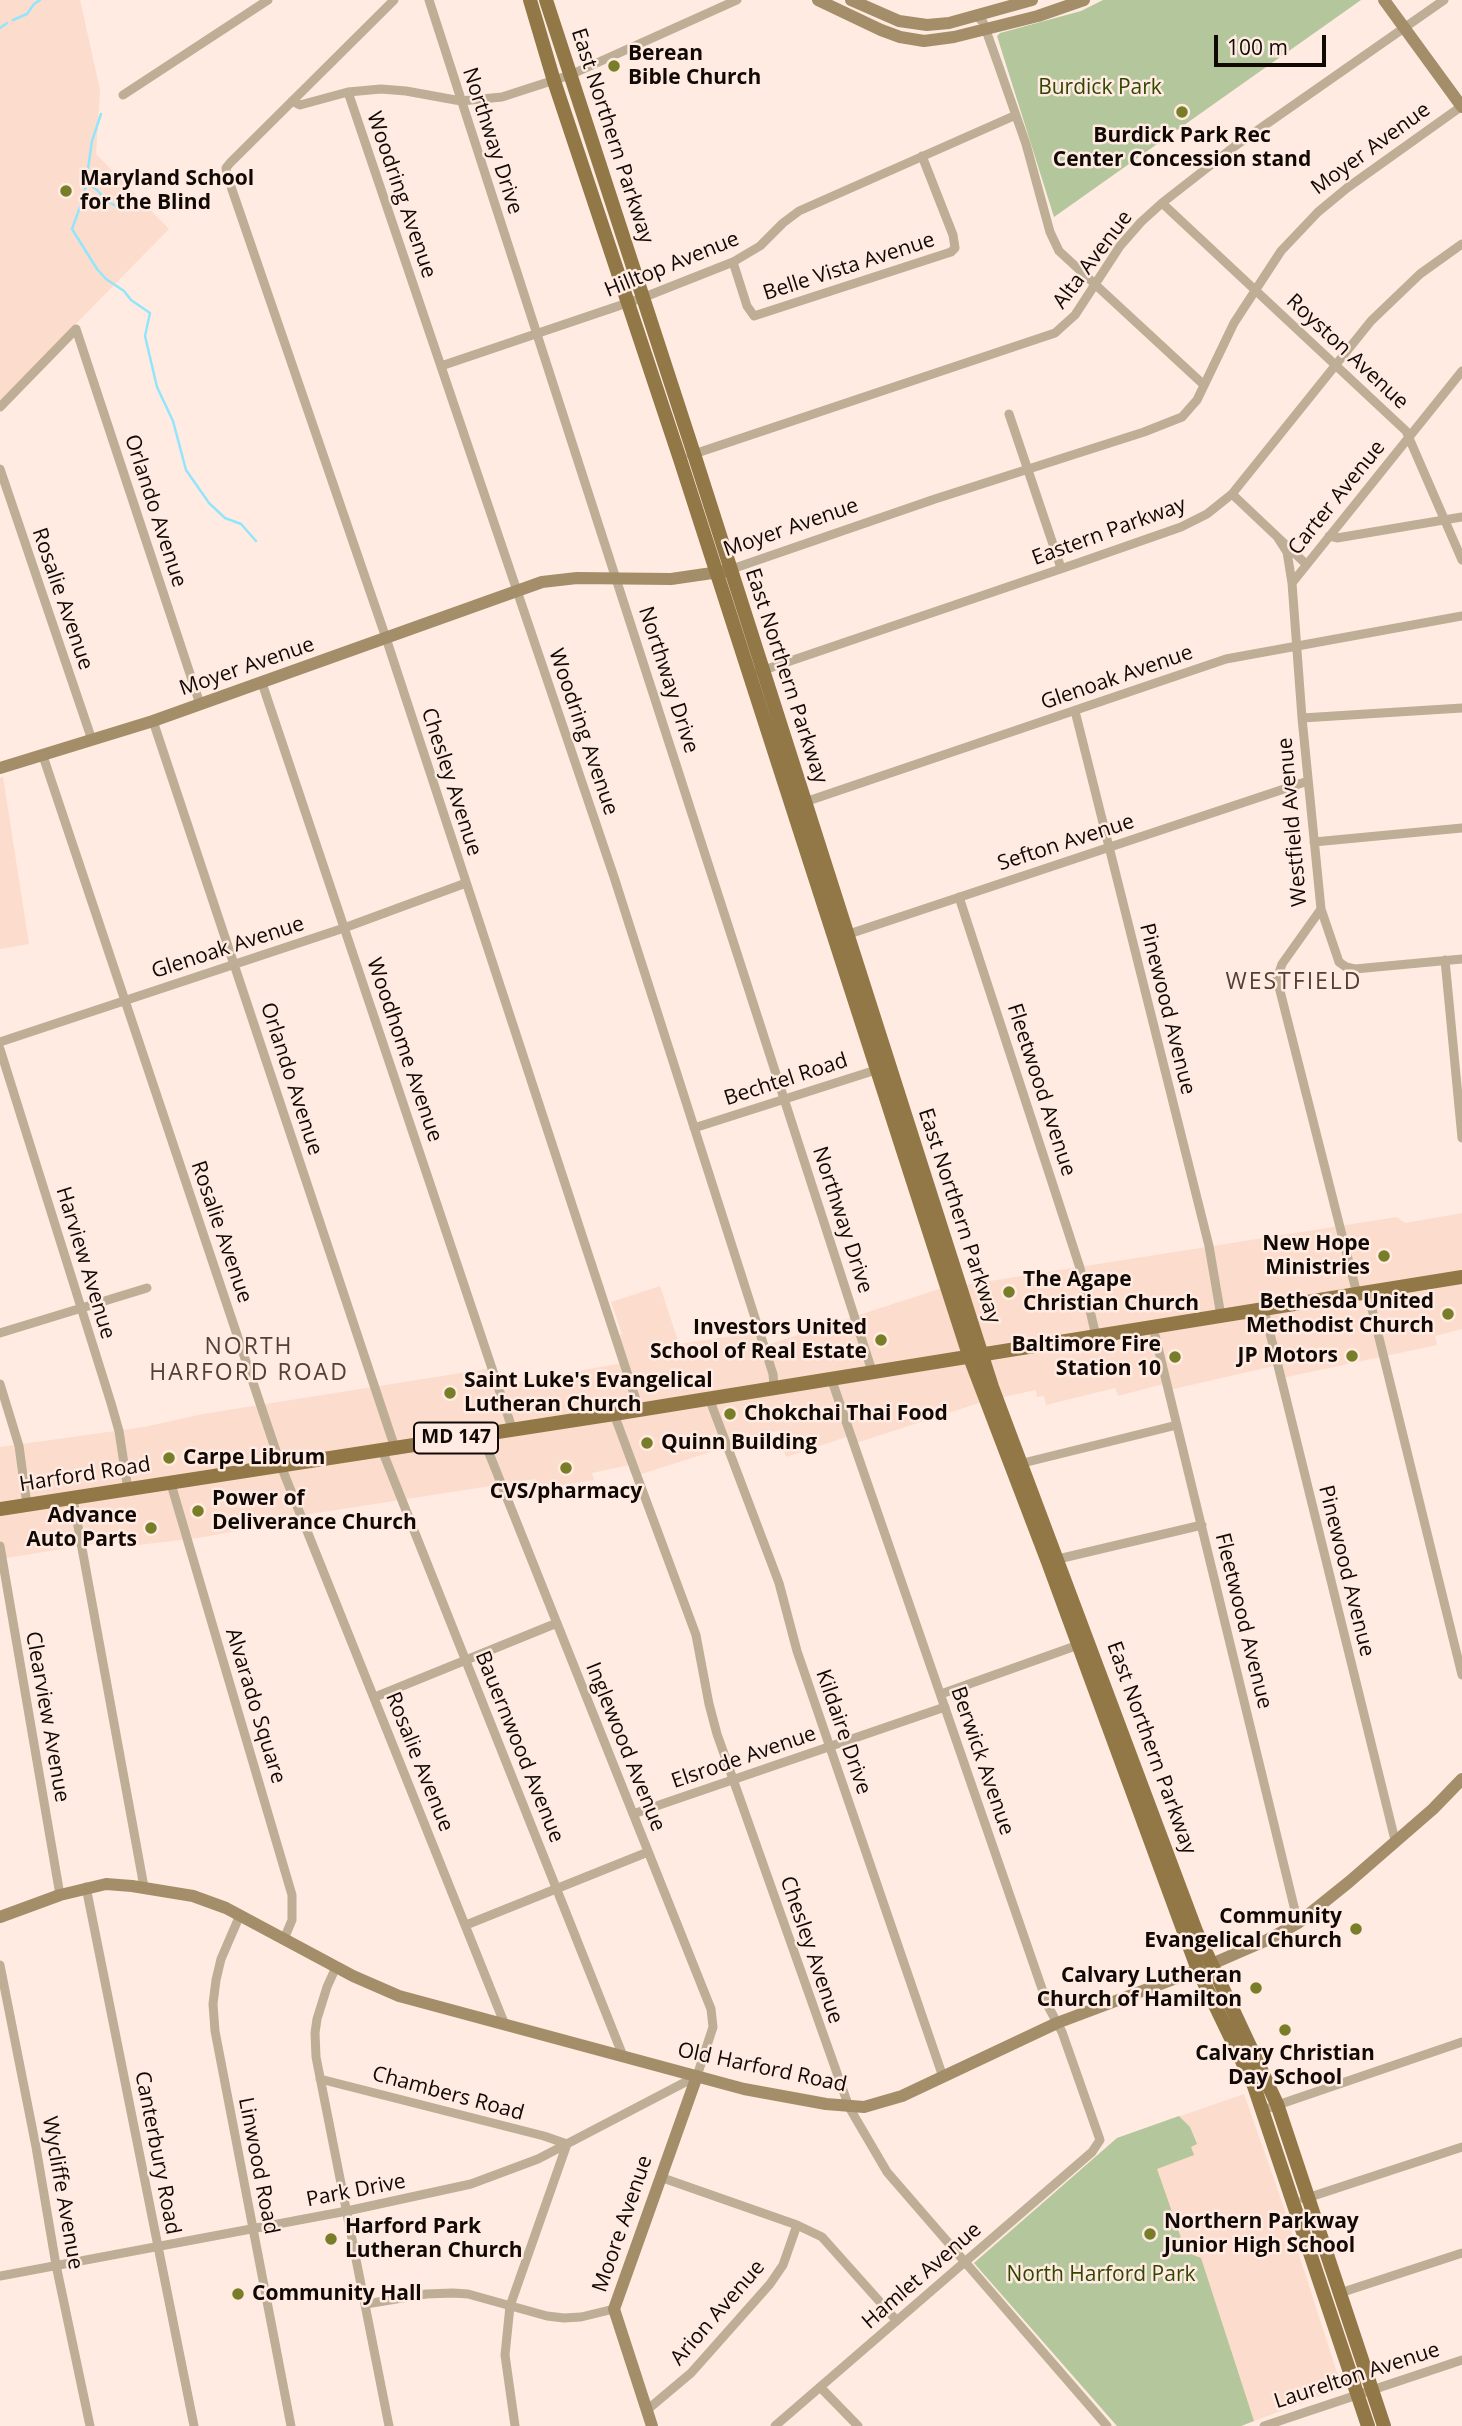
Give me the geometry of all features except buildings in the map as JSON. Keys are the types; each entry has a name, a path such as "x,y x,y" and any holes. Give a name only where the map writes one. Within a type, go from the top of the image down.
{"main road":[{"name":"East Northern Parkway","path":"530,0 593,197 636,301"},
{"name":"East Northern Parkway","path":"546,0 608,193 636,301 975,1355 1204,1968 1340,2293 1384,2426"},
{"path":"593,197 608,193"},
{"name":"Harford Road","path":"0,1509 1462,1278"},
{"name":"East Northern Parkway","path":"1204,1968 1277,2105 1301,2200 1368,2426"}],"street":[{"path":"123,95 268,0"},
{"path":"394,0 292,101 300,105 348,92 398,90 461,101 502,97 570,75 737,0"},
{"name":"Northway Drive","path":"429,0 872,1371"},
{"path":"818,0 881,30 912,40 938,41 1058,10 1084,0"},
{"path":"851,0 883,15 912,24 948,23 1032,0"},
{"path":"1384,0 1462,107"},
{"name":"Alta Avenue","path":"687,457 1048,336 1069,322 1120,246 1162,203 1235,146 1444,0"},
{"path":"976,16 983,22 1016,115 1053,239 1059,251 1204,385"},
{"name":"Woodring Avenue","path":"348,92 614,877 775,1387"},
{"name":"Chesley Avenue","path":"292,101 226,168 386,638 639,1409"},
{"name":"Moyer Avenue","path":"0,768 153,721 542,582 565,579 671,579 723,572 1182,417 1192,407 1234,323 1281,251 1318,212 1347,188 1462,107"},
{"name":"Hilltop Avenue","path":"440,366 636,301 733,262 760,246 799,211 1016,115"},
{"name":"Belle Vista Avenue","path":"733,262 747,306 752,314 759,315 942,255 955,248 948,218 922,156"},
{"name":"Royston Avenue","path":"1162,203 1406,431 1462,560"},
{"name":"Eastern Parkway","path":"755,672 1181,527 1207,514 1232,494 1371,321 1403,289 1462,244"},
{"name":"Orlando Avenue","path":"0,407 76,329 200,704"},
{"name":"Carter Avenue","path":"1292,583 1462,371"},
{"path":"1009,414 1061,568"},
{"name":"Rosalie Avenue","path":"0,469 92,740"},
{"name":"Westfield Avenue","path":"1232,494 1306,564"},
{"path":"1329,536 1337,538 1462,517"},
{"name":"Westfield Avenue","path":"1278,538 1287,552 1292,583 1321,909 1282,964 1277,979 1462,1675"},
{"name":"Glenoak Avenue","path":"798,805 1226,659 1462,616"},
{"name":"Woodhome Avenue","path":"262,683 512,1429"},
{"path":"1302,718 1462,708"},
{"name":"Pinewood Avenue","path":"1075,711 1206,1234 1221,1316"},
{"name":"Orlando Avenue","path":"153,721 389,1449"},
{"name":"Rosalie Avenue","path":"44,756 281,1466 505,2025"},
{"name":"Sefton Avenue","path":"841,937 1308,781"},
{"path":"1314,842 1462,828"},
{"name":"Glenoak Avenue","path":"0,1042 344,928 466,883"},
{"name":"Fleetwood Avenue","path":"959,897 1080,1268 1096,1336"},
{"path":"1321,909 1339,962 1346,967 1355,969 1462,959"},
{"path":"1445,960 1462,1138"},
{"name":"Harview Avenue","path":"0,1049 117,1422 128,1490"},
{"name":"Bechtel Road","path":"694,1128 883,1067"},
{"path":"0,1333 147,1288"},
{"name":"Pinewood Avenue","path":"1264,1309 1395,1840"},
{"name":"Fleetwood Avenue","path":"1153,1327 1298,1923"},
{"name":"Berwick Avenue","path":"831,1378 1048,2006 1062,2032 1099,2136 1098,2144 1092,2152"},
{"path":"0,1384 19,1446 27,1505"},
{"name":"Kildaire Drive","path":"709,1398 779,1583 797,1651 943,2077"},
{"name":"Chesley Avenue","path":"614,1414 696,1635 712,1718 849,2107 887,2172 1107,2426"},
{"path":"1015,1465 1177,1425"},
{"name":"Inglewood Avenue","path":"481,1433 713,2017 713,2027 697,2076"},
{"name":"Bauernwood Avenue","path":"389,1449 465,1660 622,2056"},
{"name":"Alvarado Square","path":"171,1484 292,1895 292,1920 284,1939"},
{"path":"73,1499 144,1887"},
{"path":"1053,1560 1202,1524"},
{"name":"Clearview Avenue","path":"0,1546 60,1895"},
{"path":"375,1697 557,1623"},
{"path":"941,1694 1084,1643"},
{"name":"Elsrode Avenue","path":"633,1814 945,1707"},
{"name":"Old Harford Road","path":"0,1917 60,1895 114,1884 204,1899 399,1996 764,2093 864,2107 891,2101 1057,2023 1204,1968 1298,1923 1433,1809 1462,1779"},
{"path":"466,1925 648,1852"},
{"name":"Canterbury Road","path":"86,1888 194,2426"},
{"name":"Linwood Road","path":"240,1915 219,1969 214,1992 214,2017 291,2426"},
{"name":"Wycliffe Avenue","path":"0,1965 56,2265 90,2426"},
{"path":"336,1967 321,2003 315,2033 316,2057 389,2426"},
{"path":"1263,2110 1462,2042"},
{"name":"Park Drive","path":"0,2276 471,2185 529,2163 697,2076"},
{"name":"Moore Avenue","path":"652,2426 614,2309 697,2076"},
{"name":"Chambers Road","path":"320,2079 567,2144"},
{"path":"515,2426 505,2355 510,2306 567,2144"},
{"path":"1301,2200 1462,2147"},
{"name":"Hamlet Avenue","path":"775,2426 1092,2152"},
{"path":"660,2177 815,2232 828,2242 897,2321"},
{"name":"Arion Avenue","path":"647,2410 691,2373 770,2284 783,2265 797,2225"},
{"path":"1340,2293 1462,2253"},
{"path":"366,2305 426,2294 453,2293 468,2294 547,2316 564,2318 614,2309"},
{"name":"Laurelton Avenue","path":"1264,2426 1285,2423 1357,2395 1462,2360"},
{"path":"821,2388 858,2426"}],"shaded area":[{"name":"Maryland School for the Blind","path":"0,0 80,0 100,90 96,154 169,229 0,401"},
{"path":"3,777 29,944 0,949 0,778"},
{"path":"1462,1213 1462,1329 1435,1336 1437,1345 1282,1378 1278,1365 1169,1390 1167,1383 1118,1396 1115,1388 1046,1405 1044,1396 1037,1397 1036,1390 985,1401 856,1443 852,1435 786,1457 777,1431 638,1475 634,1464 592,1473 594,1480 540,1489 535,1479 253,1523 254,1528 198,1538 121,1547 119,1540 0,1559 0,1447 144,1427 203,1414 492,1368 498,1385 623,1363 615,1337 622,1334 611,1302 660,1286 679,1344 759,1332 764,1346 939,1289 1397,1217 1405,1223"},
{"name":"North Harford Park","path":"1244,2094 1342,2388 1241,2426 1117,2426 974,2263 1117,2138"}],"green space":[{"name":"Burdick Park","path":"1103,0 1361,0 1054,217 997,36 1081,11"},
{"name":"North Harford Park","path":"1179,2116 1190,2127 1197,2144 1191,2147 1194,2155 1157,2169 1186,2252 1201,2258 1254,2421 1241,2426 1117,2426 974,2263 1117,2138"}],"waterway":[{"path":"13,20 27,14 40,0"},
{"path":"0,28 7,23"},
{"path":"101,114 92,141 84,196 72,229 106,279 150,313 145,336 157,387 173,421 186,470 209,503 225,518 241,524 256,541"},
{"path":"88,184 116,206 139,207"}],"place":[{"name":"Berean Bible Church","path":"614,66"},
{"name":"Burdick Park Rec Center Concession stand","path":"1182,112"},
{"name":"Maryland School for the Blind","path":"66,191"},
{"name":"New Hope Ministries","path":"1384,1256"},
{"name":"The Agape Christian Church","path":"1009,1292"},
{"name":"Bethesda United Methodist Church","path":"1448,1314"},
{"name":"Investors United School of Real Estate","path":"881,1340"},
{"name":"JP Motors","path":"1352,1356"},
{"name":"Baltimore Fire Station 10","path":"1175,1357"},
{"name":"Saint Luke's Evangelical Lutheran Church","path":"450,1393"},
{"name":"Chokchai Thai Food","path":"730,1414"},
{"name":"Quinn Building","path":"647,1443"},
{"name":"Carpe Librum","path":"169,1458"},
{"name":"CVS/pharmacy","path":"566,1468"},
{"name":"Power of Deliverance Church","path":"198,1511"},
{"name":"Advance Auto Parts","path":"151,1528"},
{"name":"Community Evangelical Church","path":"1356,1929"},
{"name":"Calvary Lutheran Church of Hamilton","path":"1256,1988"},
{"name":"Calvary Christian Day School","path":"1285,2030"},
{"name":"Northern Parkway Junior High School","path":"1150,2234"},
{"name":"Harford Park Lutheran Church","path":"331,2239"},
{"name":"Community Hall","path":"238,2294"}],"district":[{"name":"WESTFIELD","path":"1294,982"},
{"name":"NORTH HARFORD ROAD","path":"249,1360"}]}
